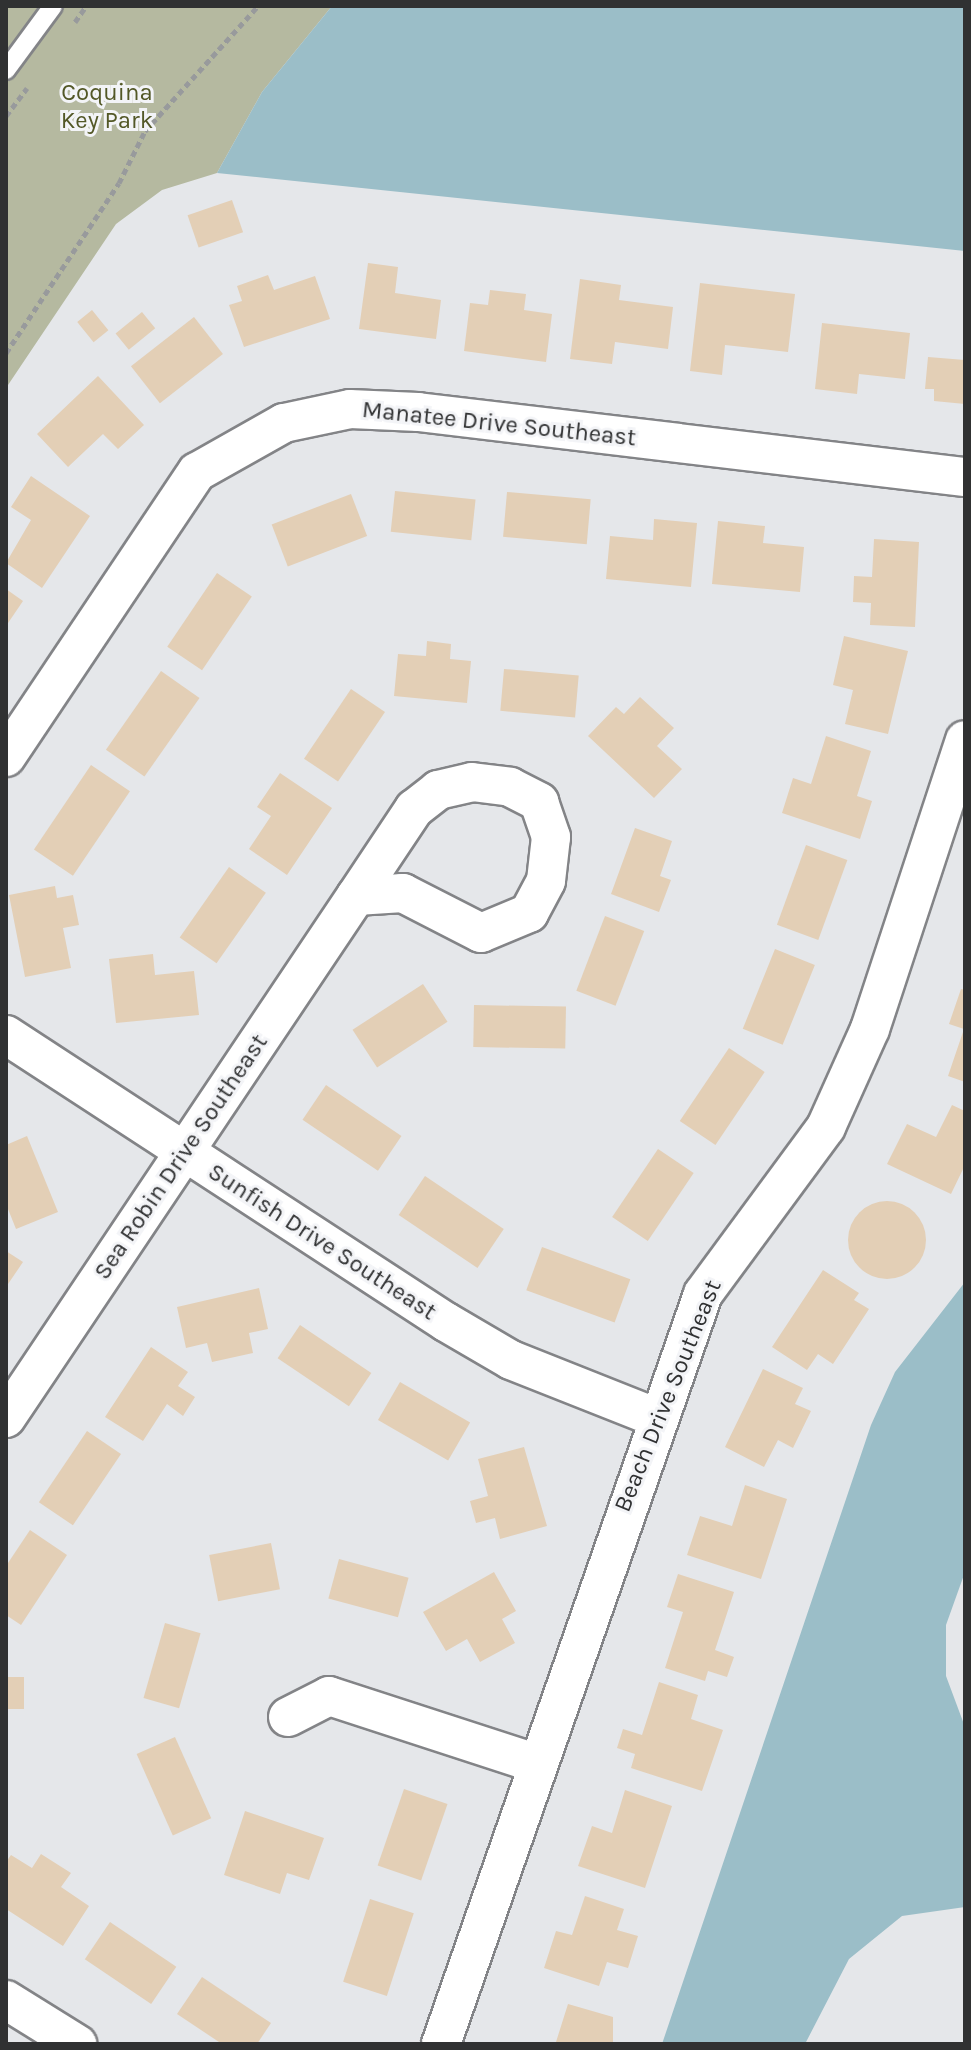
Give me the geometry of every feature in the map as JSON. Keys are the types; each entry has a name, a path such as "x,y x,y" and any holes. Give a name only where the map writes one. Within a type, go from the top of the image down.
{"street":[{"name":"Manatee Drive Southeast","path":"6,757 197,472 284,423 350,409 418,412 965,477"},
{"name":"Beach Drive Southeast","path":"441,2044 655,1417 703,1294 826,1127 870,1029 965,740"},
{"name":"Sea Robin Drive Southeast","path":"6,1418 414,809 438,790 472,782 510,787 539,802 551,837 546,881 529,913 481,933 403,893 356,896"},
{"name":"Sunfish Drive Southeast","path":"6,1035 511,1360 655,1417"},
{"path":"288,1717 329,1696 535,1763"},
{"path":"6,2000 77,2044"}],"lane":[{"path":"36,30 39,6"},
{"path":"6,70 53,6"}],"path":[{"path":"6,353 119,183 145,131 258,6"}],"green space":[{"name":"Coquina Key Park","path":"6,6 332,6 262,92 217,173 162,190 116,224 6,388"}],"water":[{"path":"332,6 965,6 965,251 217,173 262,92"},
{"path":"965,1282 965,1572 946,1625 946,1676 965,1727 965,1907 902,1916 849,1959 805,2044 662,2044 871,1425 895,1372"}],"building":[{"path":"232,200 243,232 199,247 188,215"},
{"path":"368,263 398,267 395,293 441,300 436,339 359,329"},
{"path":"268,275 274,290 315,276 330,319 244,347 229,305 242,301 237,286"},
{"path":"580,279 621,285 619,300 673,307 668,349 615,342 612,364 570,359"},
{"path":"700,283 795,294 788,352 725,345 722,375 690,371"},
{"path":"490,290 526,294 524,310 552,314 546,362 464,351 470,303 488,305"},
{"path":"92,310 108,330 94,342 77,322"},
{"path":"142,312 155,328 129,350 116,333"},
{"path":"194,317 223,354 160,403 131,366"},
{"path":"822,323 910,333 905,379 859,374 857,394 815,389"},
{"path":"928,357 965,360 965,404 934,401 934,389 925,389"},
{"path":"98,376 144,425 118,449 103,434 68,467 37,434"},
{"path":"31,476 90,516 42,588 6,563 31,520 11,507"},
{"path":"395,491 476,499 471,540 391,532"},
{"path":"507,492 591,499 587,544 503,537"},
{"path":"351,494 367,536 288,566 272,524"},
{"path":"654,519 697,523 691,587 606,579 610,536 653,540"},
{"path":"718,521 765,526 763,543 804,547 800,592 712,584"},
{"path":"874,539 919,542 915,627 870,625 871,603 853,602 854,576 872,577"},
{"path":"217,573 252,596 202,670 167,647"},
{"path":"6,589 23,601 6,626"},
{"path":"844,636 908,651 888,734 845,724 853,690 833,685"},
{"path":"427,641 451,644 450,659 471,661 467,703 394,696 398,654 426,656"},
{"path":"504,669 579,676 575,717 500,711"},
{"path":"161,671 200,698 144,777 106,750"},
{"path":"351,689 385,712 338,782 304,759"},
{"path":"640,697 674,728 657,746 682,769 654,798 588,736 616,707 624,714"},
{"path":"826,736 871,751 857,796 872,801 860,839 782,813 793,778 811,784"},
{"path":"91,765 130,791 73,876 34,850"},
{"path":"280,773 332,808 287,875 249,849 271,816 257,807"},
{"path":"635,828 672,841 660,876 671,880 659,912 611,894"},
{"path":"806,845 847,860 818,940 777,925"},
{"path":"229,867 266,893 217,963 180,937"},
{"path":"55,886 57,898 73,895 79,925 63,928 71,968 25,977 9,895"},
{"path":"605,916 644,931 616,1006 576,991"},
{"path":"775,949 815,965 783,1045 743,1029"},
{"path":"153,954 155,975 194,971 199,1015 116,1023 109,959"},
{"path":"423,984 448,1022 377,1067 353,1030"},
{"path":"961,989 965,990 965,1082 948,1076 964,1029 949,1024"},
{"path":"474,1005 566,1007 565,1049 473,1047"},
{"path":"729,1048 765,1072 715,1145 680,1121"},
{"path":"326,1085 401,1136 378,1171 303,1120"},
{"path":"952,1105 965,1111 965,1165 951,1194 887,1164 907,1124 936,1137"},
{"path":"27,1136 58,1212 16,1229 6,1204 6,1145"},
{"path":"658,1149 694,1173 648,1241 612,1217"},
{"path":"425,1176 504,1229 477,1268 399,1215"},
{"path":"887,1201 902,1204 914,1213 923,1225 926,1240 923,1255 914,1267 902,1276 887,1279 872,1276 860,1267 851,1255 848,1240 851,1225 860,1213 872,1204"},
{"path":"542,1247 630,1279 615,1322 526,1290"},
{"path":"6,1251 23,1262 6,1287"},
{"path":"823,1270 859,1293 854,1300 869,1309 833,1364 818,1354 807,1370 772,1347"},
{"path":"259,1288 268,1329 249,1333 253,1353 212,1362 207,1343 186,1348 177,1307"},
{"path":"300,1325 371,1373 349,1406 278,1358"},
{"path":"151,1347 188,1372 178,1386 195,1397 183,1416 167,1404 143,1441 105,1417"},
{"path":"763,1369 803,1388 795,1404 811,1411 793,1448 778,1440 764,1467 725,1447"},
{"path":"400,1382 470,1422 448,1461 378,1420"},
{"path":"87,1431 121,1454 73,1525 39,1502"},
{"path":"524,1447 547,1526 500,1539 495,1518 476,1523 470,1501 488,1496 478,1459"},
{"path":"745,1485 787,1499 761,1579 687,1555 700,1516 732,1526"},
{"path":"30,1530 67,1555 21,1625 6,1615 6,1566"},
{"path":"271,1543 280,1589 218,1601 209,1555"},
{"path":"339,1559 409,1578 398,1617 328,1599"},
{"path":"494,1572 516,1611 502,1619 515,1643 480,1662 467,1639 446,1651 423,1612"},
{"path":"678,1574 734,1592 715,1650 734,1657 727,1677 708,1671 705,1681 665,1668 683,1612 667,1607"},
{"path":"165,1623 201,1633 179,1708 144,1698"},
{"path":"6,1677 24,1677 24,1709 6,1709"},
{"path":"659,1682 698,1695 691,1719 723,1730 702,1791 631,1768 635,1754 617,1748 623,1729 642,1735"},
{"path":"175,1737 211,1818 173,1835 137,1754"},
{"path":"404,1789 447,1804 421,1881 378,1866"},
{"path":"625,1790 672,1806 645,1888 578,1866 592,1826 612,1833"},
{"path":"245,1811 324,1838 309,1880 287,1873 280,1894 224,1875"},
{"path":"41,1854 71,1873 61,1887 89,1906 63,1946 6,1909 6,1862 11,1855 32,1868"},
{"path":"585,1896 624,1909 617,1930 638,1936 628,1968 607,1962 599,1986 544,1968 556,1931 572,1935"},
{"path":"370,1899 414,1913 387,1996 343,1982"},
{"path":"110,1922 176,1967 151,2004 85,1959"},
{"path":"202,1977 271,2023 257,2044 222,2044 177,2014"},
{"path":"568,2004 613,2017 613,2044 543,2044 556,2042"}]}
